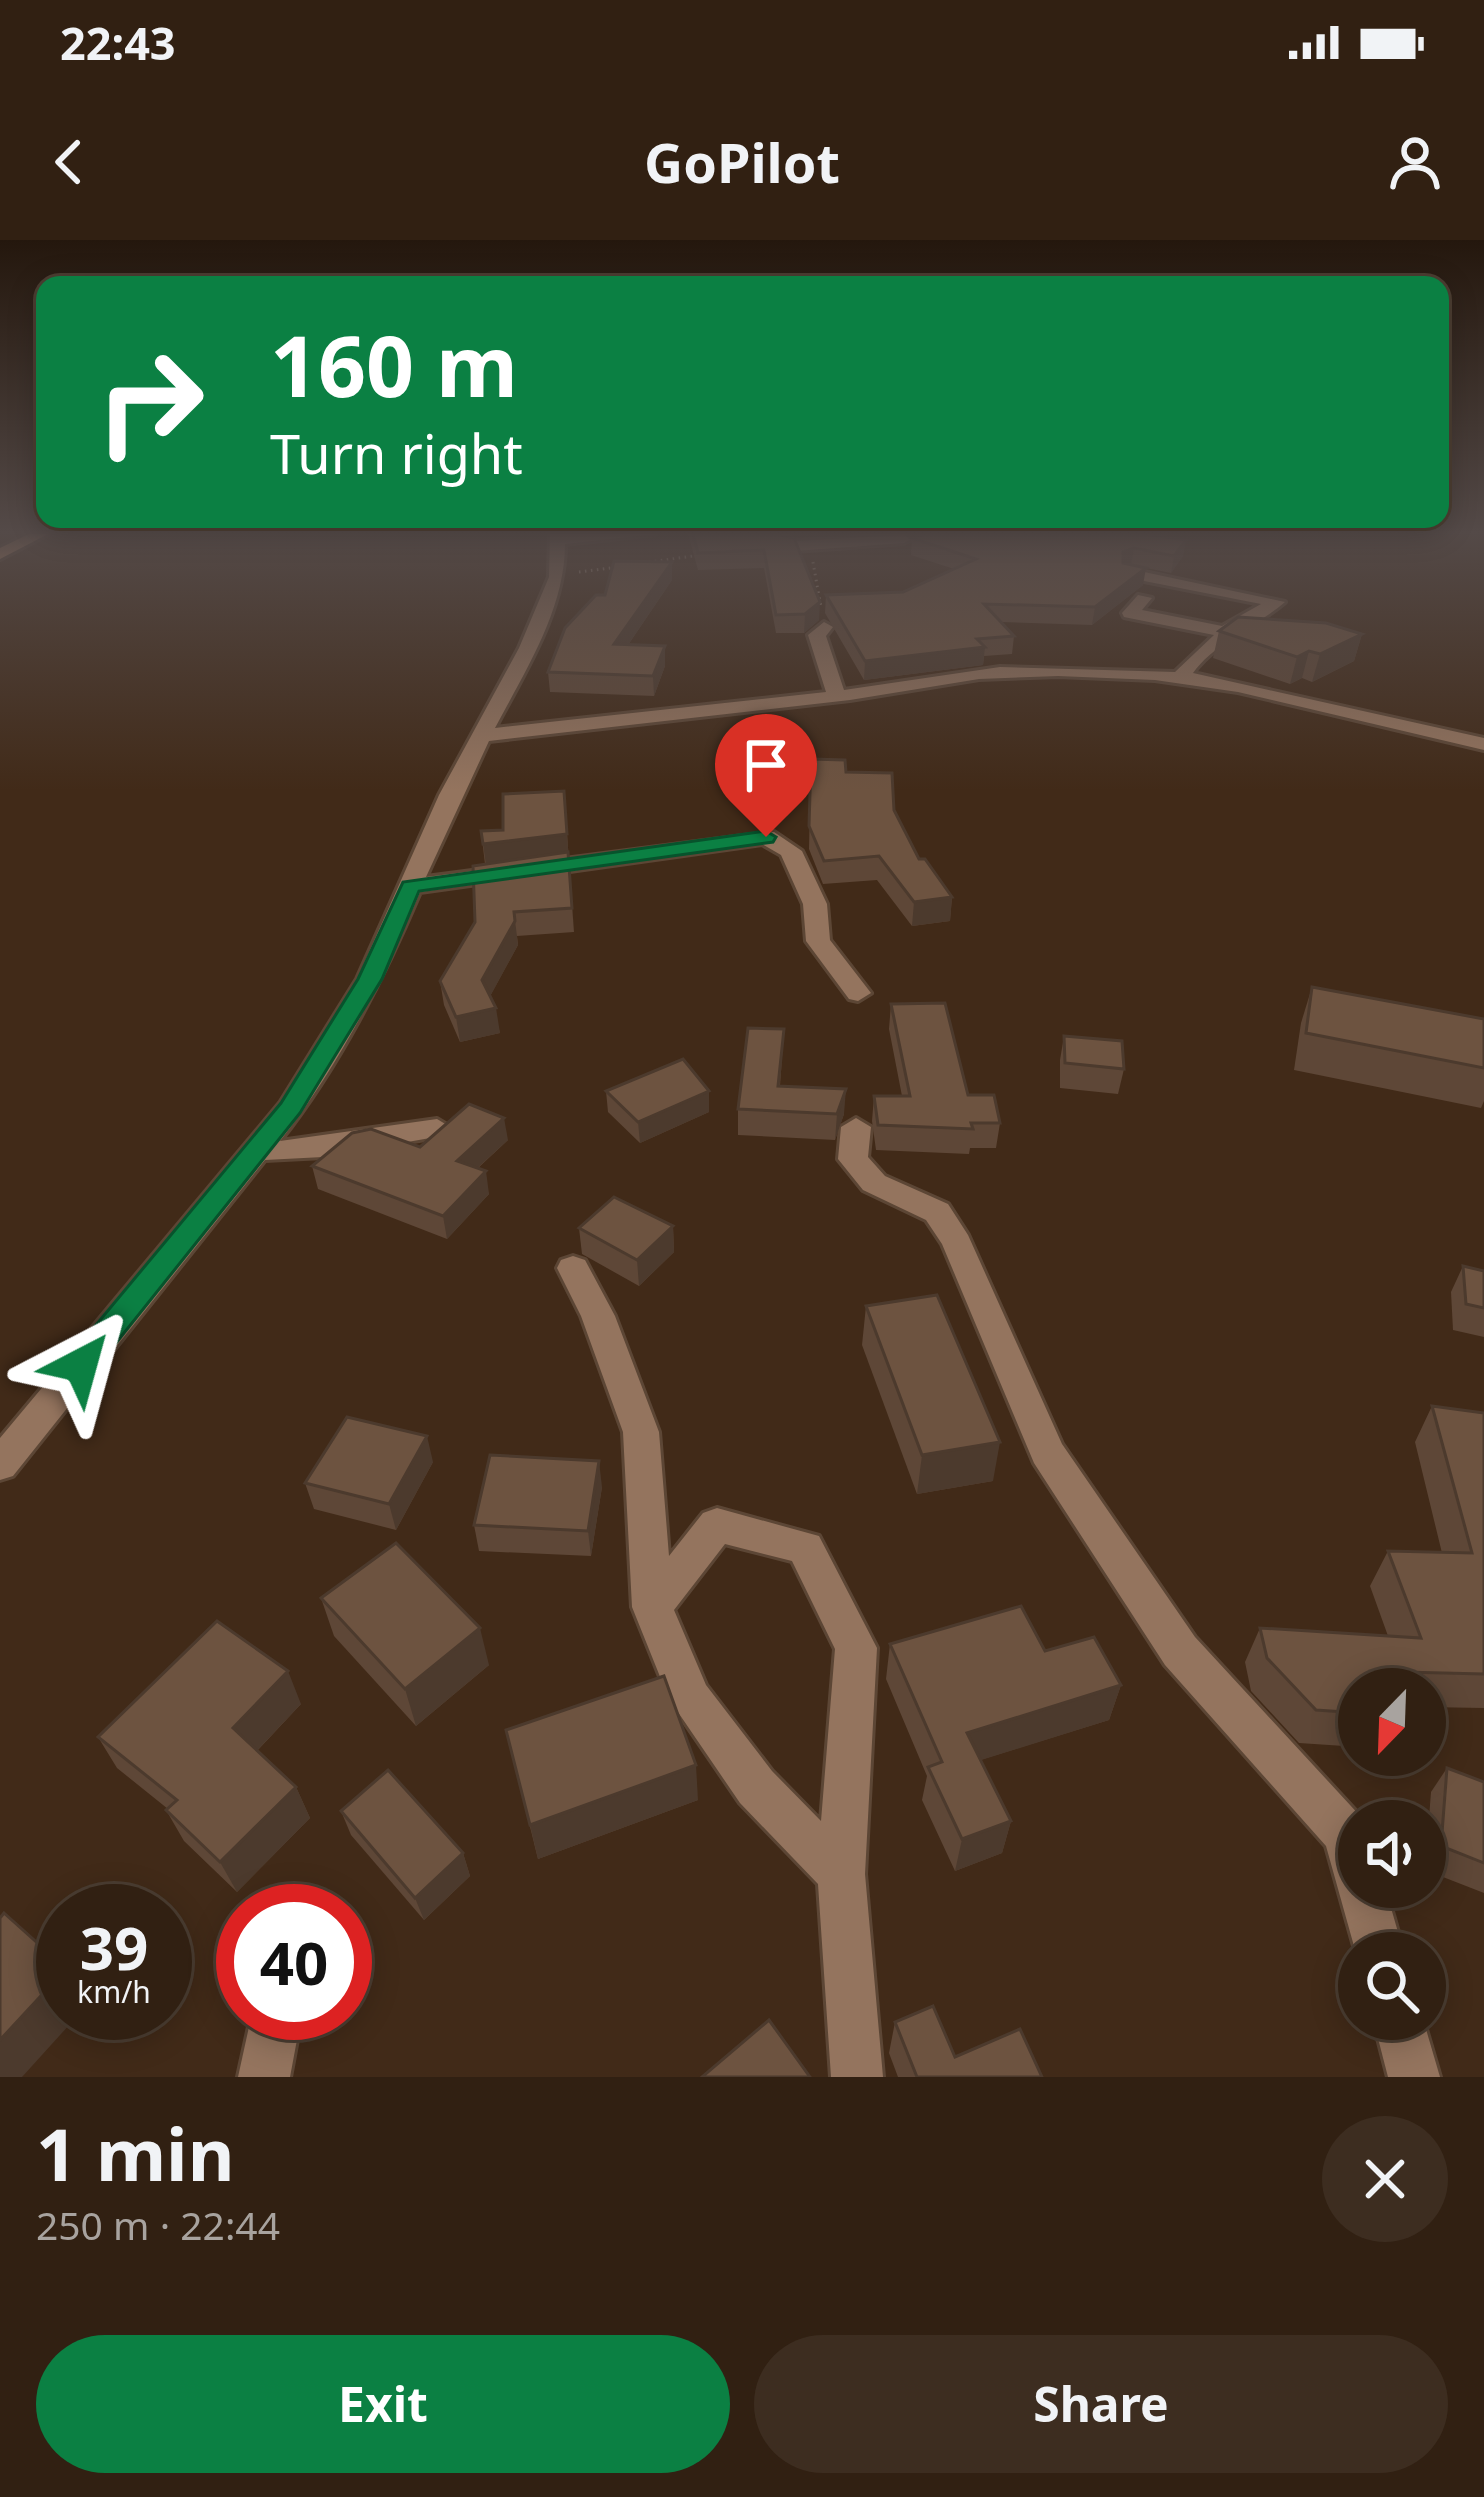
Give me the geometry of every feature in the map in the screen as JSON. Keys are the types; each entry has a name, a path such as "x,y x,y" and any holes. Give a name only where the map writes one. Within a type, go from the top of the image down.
{"street":[{"path":"0,1466 291,1108 370,979 450,795 486,735 536,620"},
{"path":"1163,620 1224,632"},
{"path":"1183,678 1192,659 1220,643 1224,632 1246,620"},
{"path":"824,627 817,635 837,696"},
{"path":"486,735 631,714 837,696 998,672 1183,678 1248,687 1373,723 1484,744"},
{"path":"410,886 766,837 791,851 815,904 818,941 858,993"},
{"path":"856,1127 853,1159 874,1183 938,1212 1047,1452 1180,1651 1338,1825"},
{"path":"255,1150 286,1154 392,1131 437,1128"},
{"path":"573,1268 598,1316 641,1432 652,1607 691,1699 756,1787 842,1874"},
{"path":"652,1607 717,1525 805,1548 856,1648 842,1874 857,2077"},
{"path":"264,2077 272,2040"},
{"path":"1404,2040 1414,2077"}],"path":[{"path":"823,620 824,627"}],"building":[{"path":"573,620 631,620 614,644 665,646 653,676 548,672"},
{"path":"841,620 999,620 1014,636 977,639 985,647 865,661"},
{"path":"1234,620 1278,620 1326,623 1362,634 1320,654 1309,651 1297,657 1219,631"},
{"path":"811,759 845,760 846,772 892,773 894,810 919,859 925,859 952,897 914,902 879,856 824,861 809,826"},
{"path":"564,791 567,834 483,844 481,831 503,830 503,794"},
{"path":"568,852 572,908 514,912 515,921 482,980 496,1008 456,1017 440,981 475,922 473,866"},
{"path":"1312,987 1484,1019 1484,1068 1306,1033"},
{"path":"945,1003 968,1095 994,1095 1000,1123 971,1123 973,1129 878,1125 874,1096 910,1096 891,1004"},
{"path":"748,1028 784,1029 778,1086 846,1089 837,1114 738,1109"},
{"path":"1064,1036 1122,1041 1124,1069 1065,1063"},
{"path":"683,1059 709,1091 638,1122 606,1091"},
{"path":"469,1104 504,1118 457,1161 486,1171 443,1216 312,1166 352,1133 371,1129 420,1147"},
{"path":"614,1197 673,1226 637,1260 579,1228"},
{"path":"1463,1266 1484,1271 1484,1308 1466,1304"},
{"path":"937,1295 1000,1442 922,1455 866,1306"},
{"path":"1432,1406 1484,1413 1484,1674 1446,1673 1446,1668 1338,1668 1338,1712 1316,1710 1267,1658 1260,1628 1421,1638 1388,1551 1472,1553"},
{"path":"347,1417 427,1436 389,1504 305,1483"},
{"path":"490,1455 599,1461 588,1531 474,1525"},
{"path":"396,1543 480,1628 405,1689 321,1598"},
{"path":"1021,1606 1045,1651 1094,1637 1121,1685 967,1733 1011,1821 962,1839 928,1767 942,1762 890,1644"},
{"path":"217,1621 288,1671 233,1728 296,1787 220,1862 166,1810 177,1800 98,1737"},
{"path":"664,1676 696,1765 530,1825 506,1730"},
{"path":"1447,1768 1484,1782 1484,1863 1446,1848"},
{"path":"388,1770 463,1853 415,1898 341,1811"},
{"path":"4,1913 36,1942 36,2001 0,2040 0,1918"},
{"path":"933,2006 955,2057 1020,2029 1042,2077 917,2077 895,2022"},
{"path":"769,2020 810,2077 702,2077"}],"route":[{"path":"81,1365 291,1108 370,979 410,886 766,837"}]}
